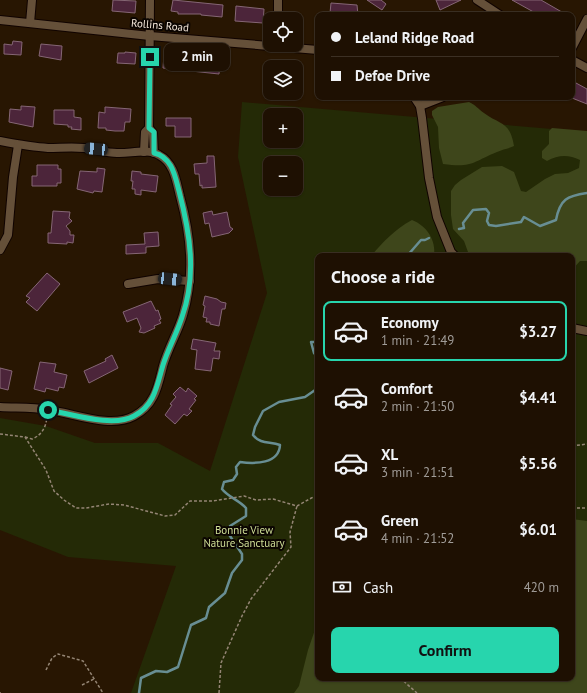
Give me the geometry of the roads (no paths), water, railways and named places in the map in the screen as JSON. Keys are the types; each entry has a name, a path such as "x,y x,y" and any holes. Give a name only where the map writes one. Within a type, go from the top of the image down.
{"street":[{"path":"30,23 32,0"},
{"path":"144,152 145,132 149,128 150,0"},
{"path":"278,0 278,12"},
{"path":"477,0 495,12"},
{"path":"575,42 587,19"},
{"name":"Rollins Road","path":"0,20 150,36 263,45"},
{"name":"Rollins Road","path":"303,48 315,50"},
{"path":"575,62 587,68"},
{"path":"416,100 420,106 437,217 452,253"},
{"path":"420,106 435,100"},
{"path":"149,128 154,132 154,153"},
{"path":"0,141 48,148 77,147 114,153 154,153 166,159 171,165 175,174 187,225 192,266 183,316 163,366 160,381 154,397 146,407 134,416 120,421 106,421 48,410 0,407"},
{"path":"0,250 8,235 13,177 18,144"},
{"path":"128,284 158,279 190,281"},
{"path":"575,328 585,329"}],"waterway":[{"path":"459,229 464,228 463,223 473,210 486,209 489,213 487,221 489,225 496,226 521,222 524,217 540,226 556,220 562,203 569,197 587,193"},
{"path":"410,253 421,240 429,238"},
{"path":"315,342 311,342 315,354"},
{"path":"139,693 141,678 156,671 167,672 178,667 191,625 206,618 209,607 225,593 232,573 242,560 242,554 228,533 230,526 246,516 246,508 222,489 224,482 233,480 237,474 236,467 240,462 259,463 271,459 279,451 280,445 262,442 253,435 255,427 263,411 279,402 305,397 315,390"}],"park label":[{"name":"Bonnie View Nature Sanctuary","path":"244,536"}]}
